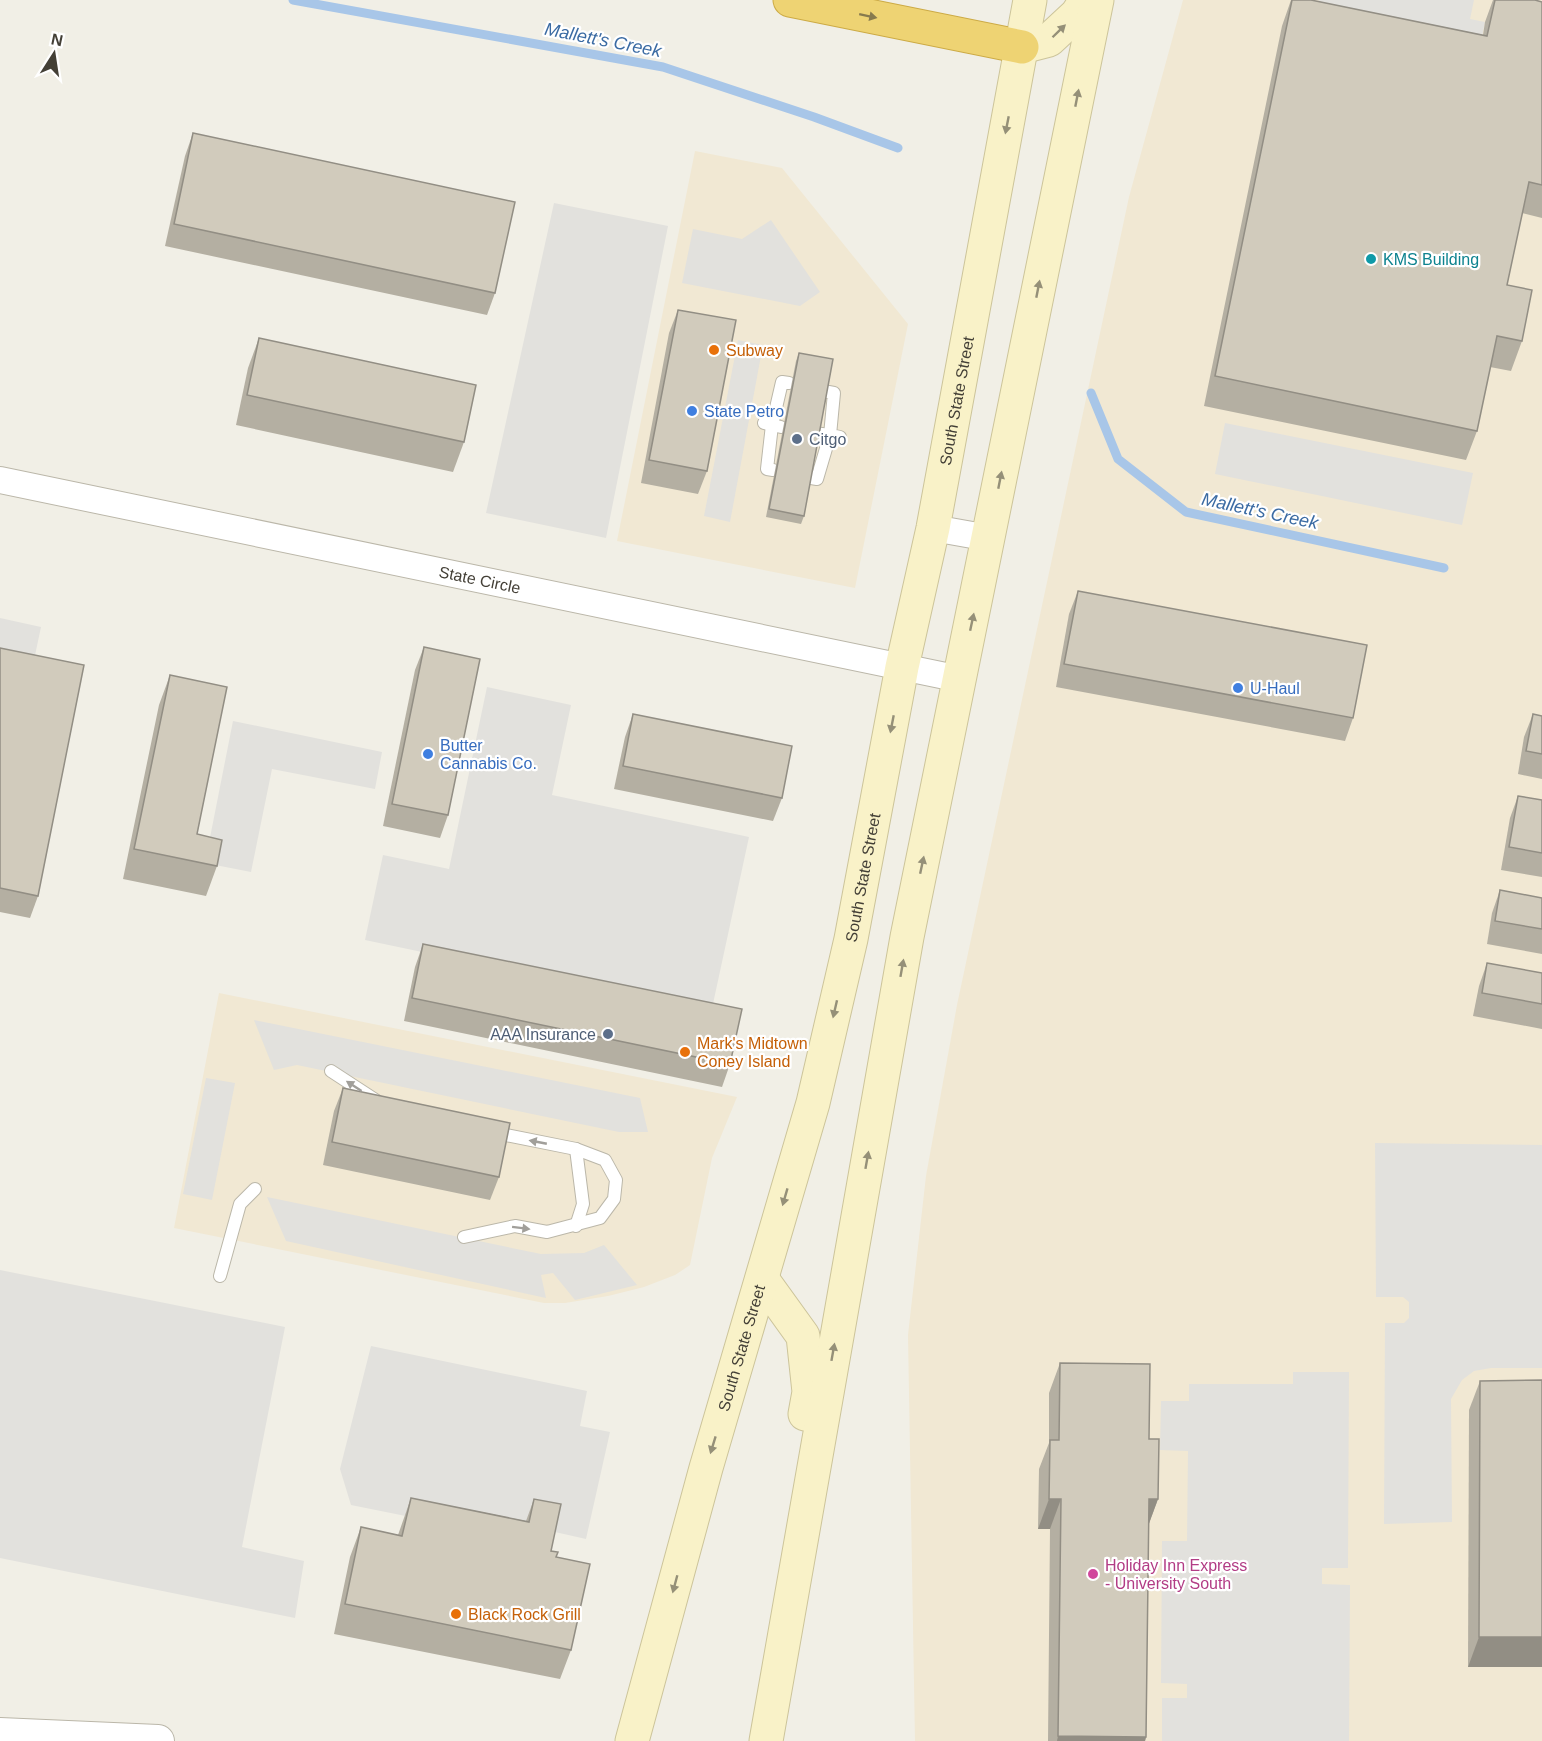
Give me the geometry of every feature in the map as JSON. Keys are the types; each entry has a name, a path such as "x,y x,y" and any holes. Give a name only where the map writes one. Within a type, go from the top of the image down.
{"highway":[{"path":"790,0 1022,47"}],"main road":[{"name":"South State Street","path":"632,1741 706,1468 813,1103 851,939 902,667 933,528 1030,0"},
{"path":"1022,47 1049,40 1077,14 1086,0"},
{"path":"766,1741 907,937 1096,0"},
{"path":"762,1279 803,1336 809,1392 789,1513 780,1655"}],"street":[{"name":"State Circle","path":"0,480 960,679"},
{"path":"933,528 989,538"},
{"path":"0,1734 158,1741"}],"lane":[{"path":"773,470 767,469 772,425 782,382 789,383"},
{"path":"805,477 817,479 835,436 834,393 823,391"},
{"path":"814,432 835,436"},
{"path":"331,1071 386,1107"},
{"path":"464,1237 515,1226 547,1232 600,1218 614,1199 616,1180 605,1160 576,1149 474,1129"},
{"path":"576,1149 583,1204 576,1226"},
{"path":"220,1276 240,1204 255,1189"}],"shaded area":[{"path":"1183,0 1542,0 1542,1741 915,1741 908,1335 926,1176 957,1005 1129,197"},
{"path":"1319,0 1474,0 1470,19 1485,22 1476,66 1312,32"},
{"path":"695,151 782,168 908,324 855,588 617,541"},
{"path":"554,203 668,226 606,538 486,513"},
{"path":"771,220 820,292 800,306 682,283 693,229 742,239"},
{"path":"738,340 763,345 730,522 704,516"},
{"path":"1225,423 1473,473 1462,525 1215,474"},
{"path":"0,618 41,627 34,660 0,653"},
{"path":"487,687 571,705 552,795 749,837 711,1013 365,940 383,855 449,869"},
{"path":"233,721 382,752 375,789 272,769 251,872 205,863"},
{"path":"219,993 737,1097 712,1158 690,1265 675,1275 644,1287 565,1303 544,1303 174,1228"},
{"path":"254,1020 640,1098 648,1132 619,1132 297,1065 274,1070"},
{"path":"206,1078 235,1083 212,1200 183,1194"},
{"path":"1375,1143 1542,1145 1542,1368 1491,1368 1474,1371 1462,1380 1451,1399 1452,1522 1384,1524 1385,1323 1404,1323 1409,1318 1409,1302 1403,1297 1376,1297"},
{"path":"267,1197 541,1254 584,1253 604,1245 637,1285 575,1300 553,1273 541,1275 546,1298 286,1241"},
{"path":"0,1270 285,1327 242,1547 304,1561 295,1618 0,1558"},
{"path":"371,1346 587,1391 580,1426 610,1432 586,1539 555,1532 490,1533 351,1505 340,1469"},
{"path":"1293,1372 1349,1372 1348,1568 1322,1568 1322,1584 1350,1585 1349,1741 1162,1741 1162,1698 1187,1698 1187,1684 1161,1683 1162,1541 1187,1541 1188,1451 1160,1450 1161,1401 1189,1401 1189,1384 1293,1384"}],"building":[{"name":"KMS Building","path":"1292,0 1311,0 1487,36 1495,0 1542,2 1542,185 1529,182 1507,285 1532,290 1522,341 1497,336 1477,431 1215,376"},
{"path":"193,133 515,202 495,293 174,224"},
{"path":"678,310 736,320 707,471 649,460"},
{"path":"259,338 476,385 464,442 247,395"},
{"path":"799,353 833,359 804,516 769,509"},
{"path":"1078,591 1367,645 1353,718 1064,664"},
{"name":"Butter Cannabis Co.","path":"424,647 480,659 448,815 392,804"},
{"path":"0,648 84,665 38,896 0,888"},
{"path":"170,675 227,687 197,834 222,840 217,866 134,849"},
{"path":"633,714 792,746 782,798 623,766"},
{"path":"1533,714 1542,716 1542,754 1526,751"},
{"path":"1518,796 1542,800 1542,853 1509,847"},
{"path":"1500,890 1542,898 1542,929 1495,921"},
{"path":"423,944 742,1009 730,1064 412,998"},
{"path":"1487,963 1542,973 1542,1004 1482,993"},
{"path":"343,1088 510,1123 499,1177 332,1142"},
{"name":"Holiday Inn Express - University South","path":"1060,1363 1150,1364 1149,1439 1159,1439 1158,1499 1149,1499 1146,1737 1058,1736 1061,1499 1049,1499 1050,1440 1059,1440"},
{"path":"1542,1380 1542,1637 1479,1637 1480,1381"},
{"name":"Black Rock Grill","path":"411,1498 529,1522 534,1499 561,1504 551,1551 558,1552 556,1557 590,1564 571,1650 345,1604 361,1527 402,1536"}],"waterway":[{"name":"Mallett's Creek","path":"293,0 663,67 814,117 898,148"},
{"name":"Mallett's Creek","path":"1091,393 1118,459 1186,512 1444,568"}],"place":[{"name":"KMS Building","path":"1371,259"},
{"name":"Subway","path":"714,350"},
{"name":"State Petro","path":"692,411"},
{"name":"Citgo","path":"797,439"},
{"name":"U-Haul","path":"1238,688"},
{"name":"Butter Cannabis Co.","path":"428,754"},
{"name":"AAA Insurance","path":"608,1034"},
{"name":"Mark's Midtown Coney Island","path":"685,1052"},
{"name":"Holiday Inn Express - University South","path":"1093,1574"},
{"name":"Black Rock Grill","path":"456,1614"}]}
